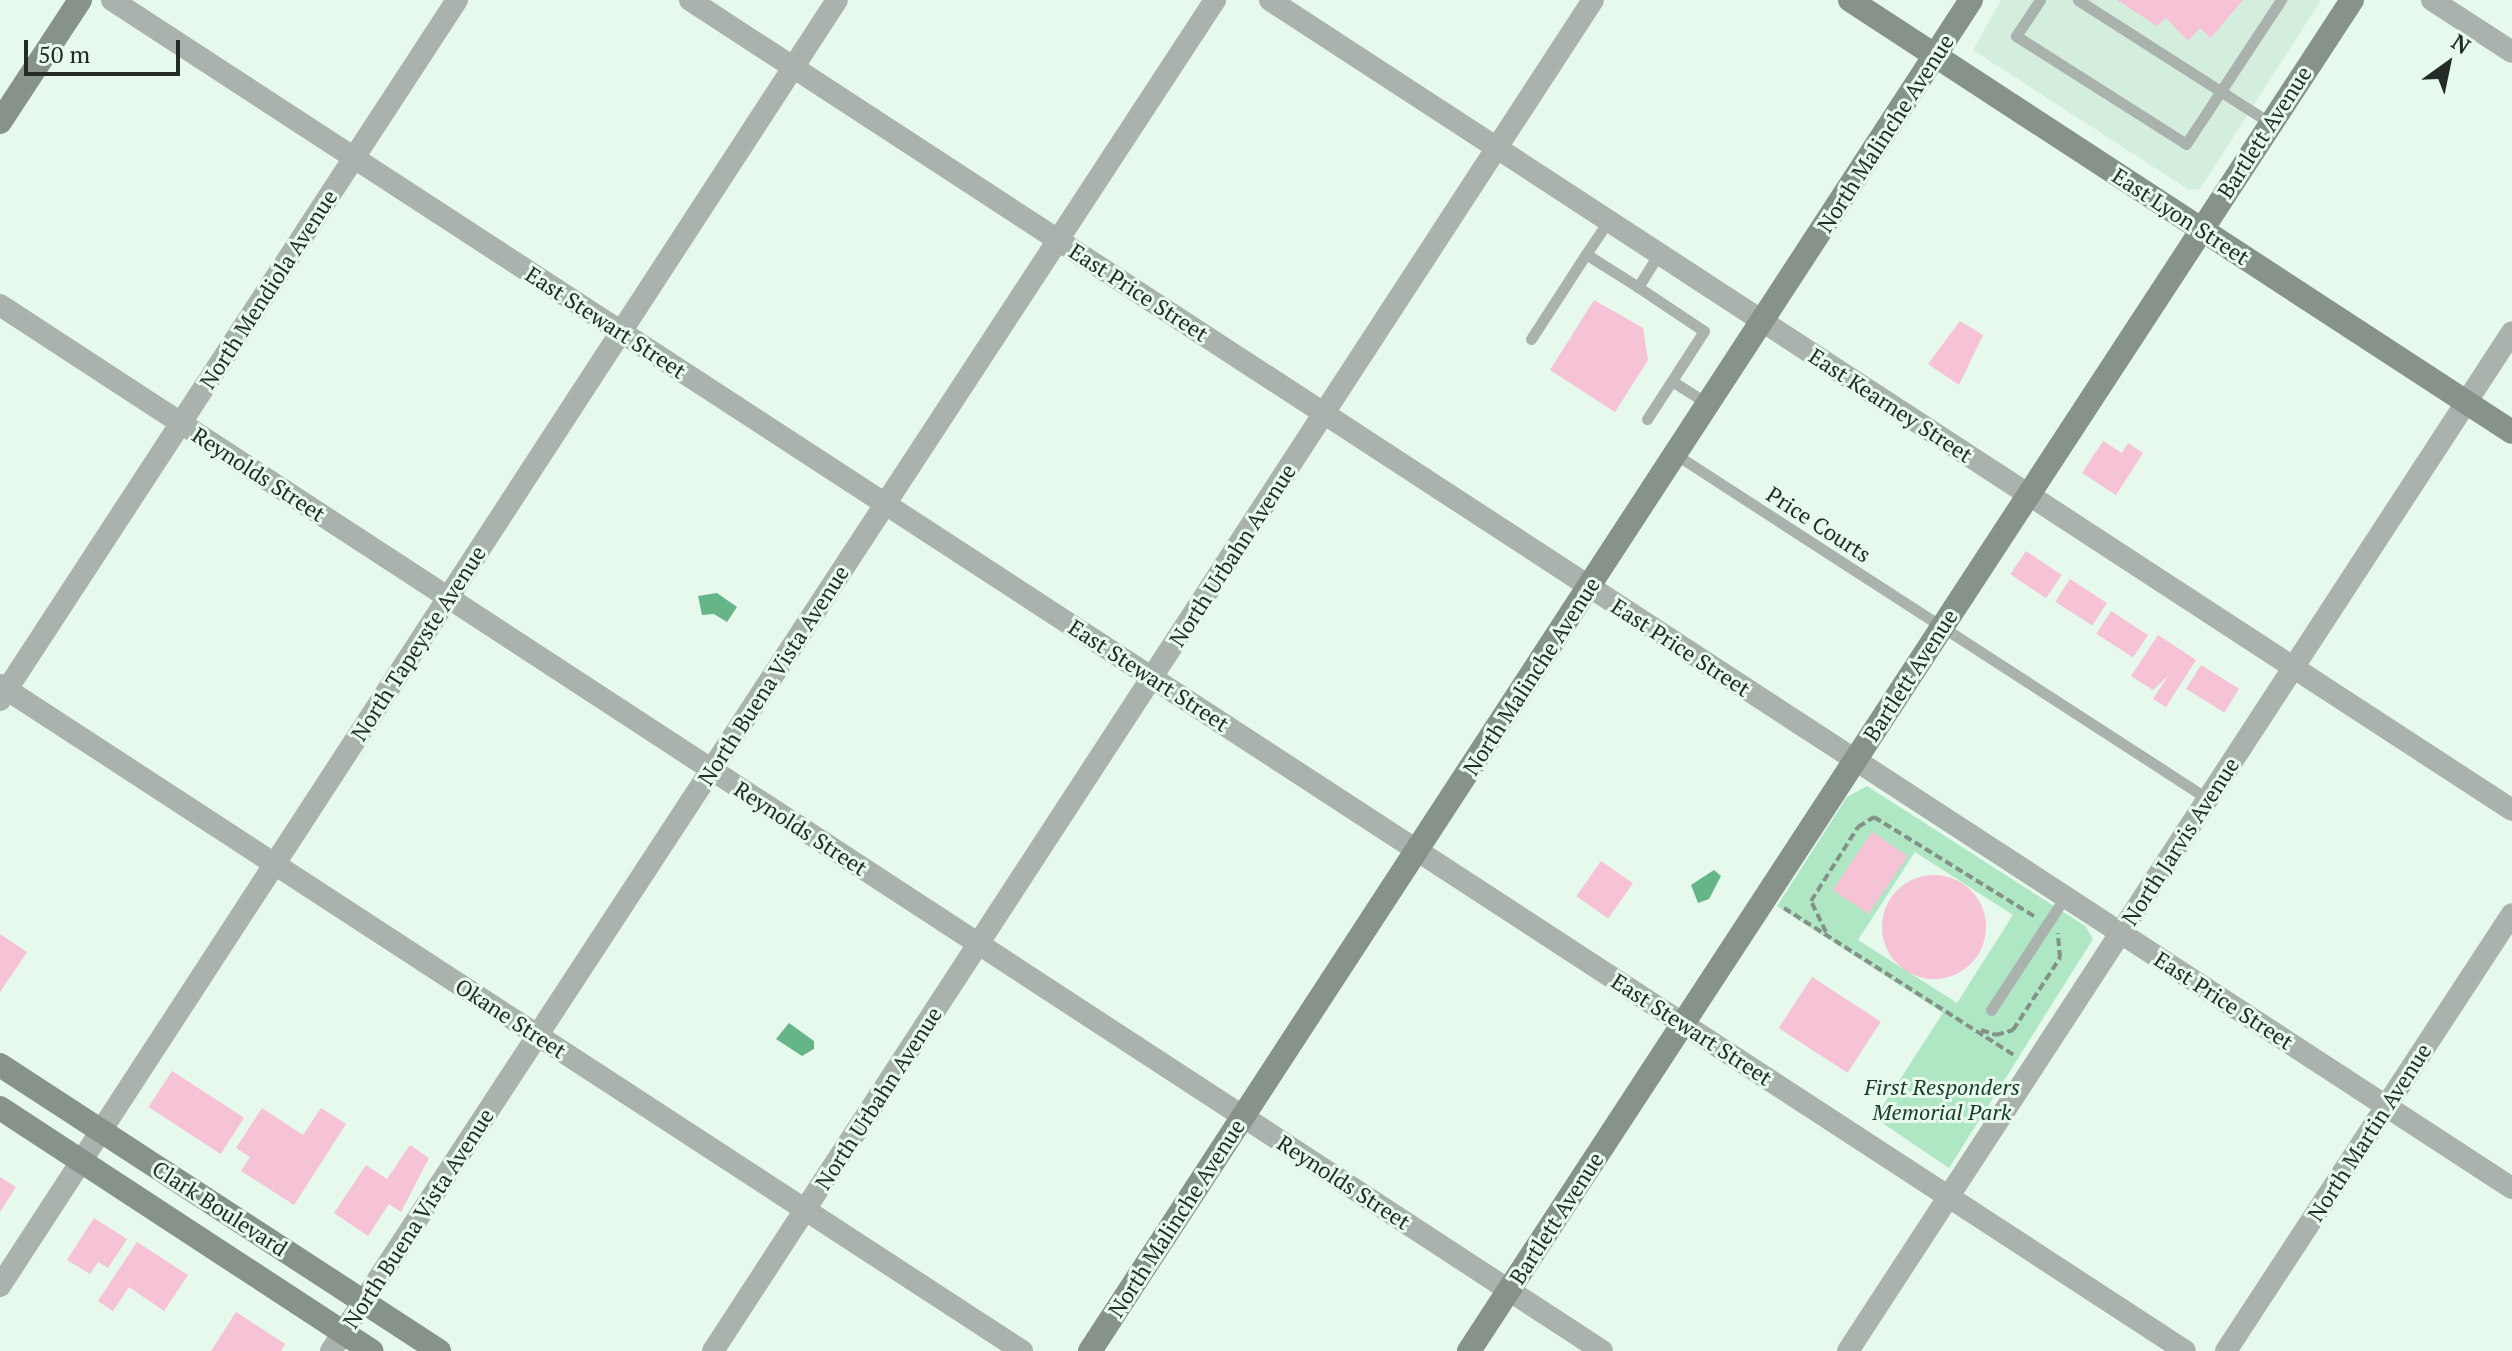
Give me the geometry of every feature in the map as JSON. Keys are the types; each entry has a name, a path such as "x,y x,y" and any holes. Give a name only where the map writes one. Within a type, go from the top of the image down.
{"main road":[{"path":"0,122 80,0"},
{"name":"East Lyon Street","path":"1850,0 2512,432"},
{"name":"North Malinche Avenue","path":"1090,1351 1971,0"},
{"name":"Bartlett Avenue","path":"1469,1351 2352,0"},
{"name":"Clark Boulevard","path":"0,1065 439,1351"},
{"name":"Clark Boulevard","path":"0,1108 82,1161 337,1342 372,1351"}],"street":[{"name":"East Stewart Street","path":"112,0 2185,1351"},
{"name":"North Mendiola Avenue","path":"2,691 457,0"},
{"name":"East Price Street","path":"690,0 2512,1188"},
{"name":"North Tapeyste Avenue","path":"0,1286 837,0"},
{"name":"North Buena Vista Avenue","path":"337,1342 1215,0"},
{"name":"East Kearney Street","path":"1270,0 2512,810"},
{"name":"North Urbahn Avenue","path":"713,1351 1593,0"},
{"path":"2432,0 2512,52"},
{"name":"Reynolds Street","path":"0,305 1602,1351"},
{"name":"North Jarvis Avenue","path":"1848,1351 2512,332"},
{"name":"Okane Street","path":"2,691 275,864 1022,1351"},
{"name":"North Martin Avenue","path":"2226,1351 2512,914"}],"lane":[{"path":"2040,0 2016,36 2186,144 2281,0"},
{"path":"2078,0 2270,123"},
{"path":"1531,339 1608,221"},
{"path":"1586,254 1704,331 1647,419"},
{"path":"1638,287 1659,254"},
{"path":"1672,381 1708,404"},
{"name":"Price Courts","path":"1675,454 2208,799"},
{"path":"1991,1010 2065,897"}],"path":[{"path":"1826,932 1811,901 1858,827 1874,817 2041,920"},
{"path":"1782,906 1975,1027 2017,1057"},
{"path":"1975,1027 1996,1035 2017,1025 2060,958 2062,939 2053,929"}],"shaded area":[{"path":"2001,0 2321,0 2200,189 2189,190 1973,50"},
{"path":"717,593 737,607 727,622 714,614 702,615 698,596"},
{"path":"1714,870 1721,876 1709,899 1698,903 1691,885"},
{"path":"789,1023 814,1041 814,1049 802,1056 776,1039"}],"green space":[{"name":"First Responders Memorial Park","path":"1867,786 2085,926 2093,939 1949,1168 1875,1118 1943,1013 1777,906 1847,797","holes":["1915,852 2013,915 1957,1003 1858,940"]}],"building":[{"path":"2117,0 2243,0 2211,38 2200,28 2188,41 2166,18 2157,26"},
{"path":"1594,300 1643,328 1648,360 1615,412 1550,370"},
{"path":"1960,321 1983,335 1959,385 1928,364"},
{"path":"2103,441 2122,453 2128,443 2143,453 2116,495 2082,473"},
{"path":"2026,551 2062,575 2046,598 2010,574"},
{"path":"2070,579 2107,603 2092,626 2055,602"},
{"path":"2111,611 2148,635 2133,658 2096,634"},
{"path":"2158,635 2196,660 2166,707 2153,699 2168,676 2153,690 2131,676"},
{"path":"2201,665 2239,689 2224,713 2186,689"},
{"path":"1872,832 1908,856 1869,914 1833,890"},
{"path":"1601,861 1633,883 1608,919 1576,896"},
{"path":"1934,875 1954,879 1971,890 1982,907 1986,927 1982,947 1971,964 1954,975 1934,979 1914,975 1897,964 1886,947 1882,927 1886,907 1897,890 1914,879"},
{"path":"0,934 27,952 0,992"},
{"path":"1812,977 1881,1022 1848,1073 1779,1028"},
{"path":"172,1071 244,1118 221,1154 149,1107"},
{"path":"262,1108 303,1135 321,1108 346,1124 294,1205 241,1171 250,1157 236,1148"},
{"path":"410,1145 429,1158 401,1212 389,1204 368,1236 334,1213 366,1165 387,1179"},
{"path":"0,1177 16,1187 0,1212"},
{"path":"94,1218 127,1239 108,1268 98,1262 90,1274 67,1260"},
{"path":"137,1242 188,1275 164,1311 129,1287 113,1311 98,1301"},
{"path":"236,1312 285,1344 281,1351 211,1351"}]}
